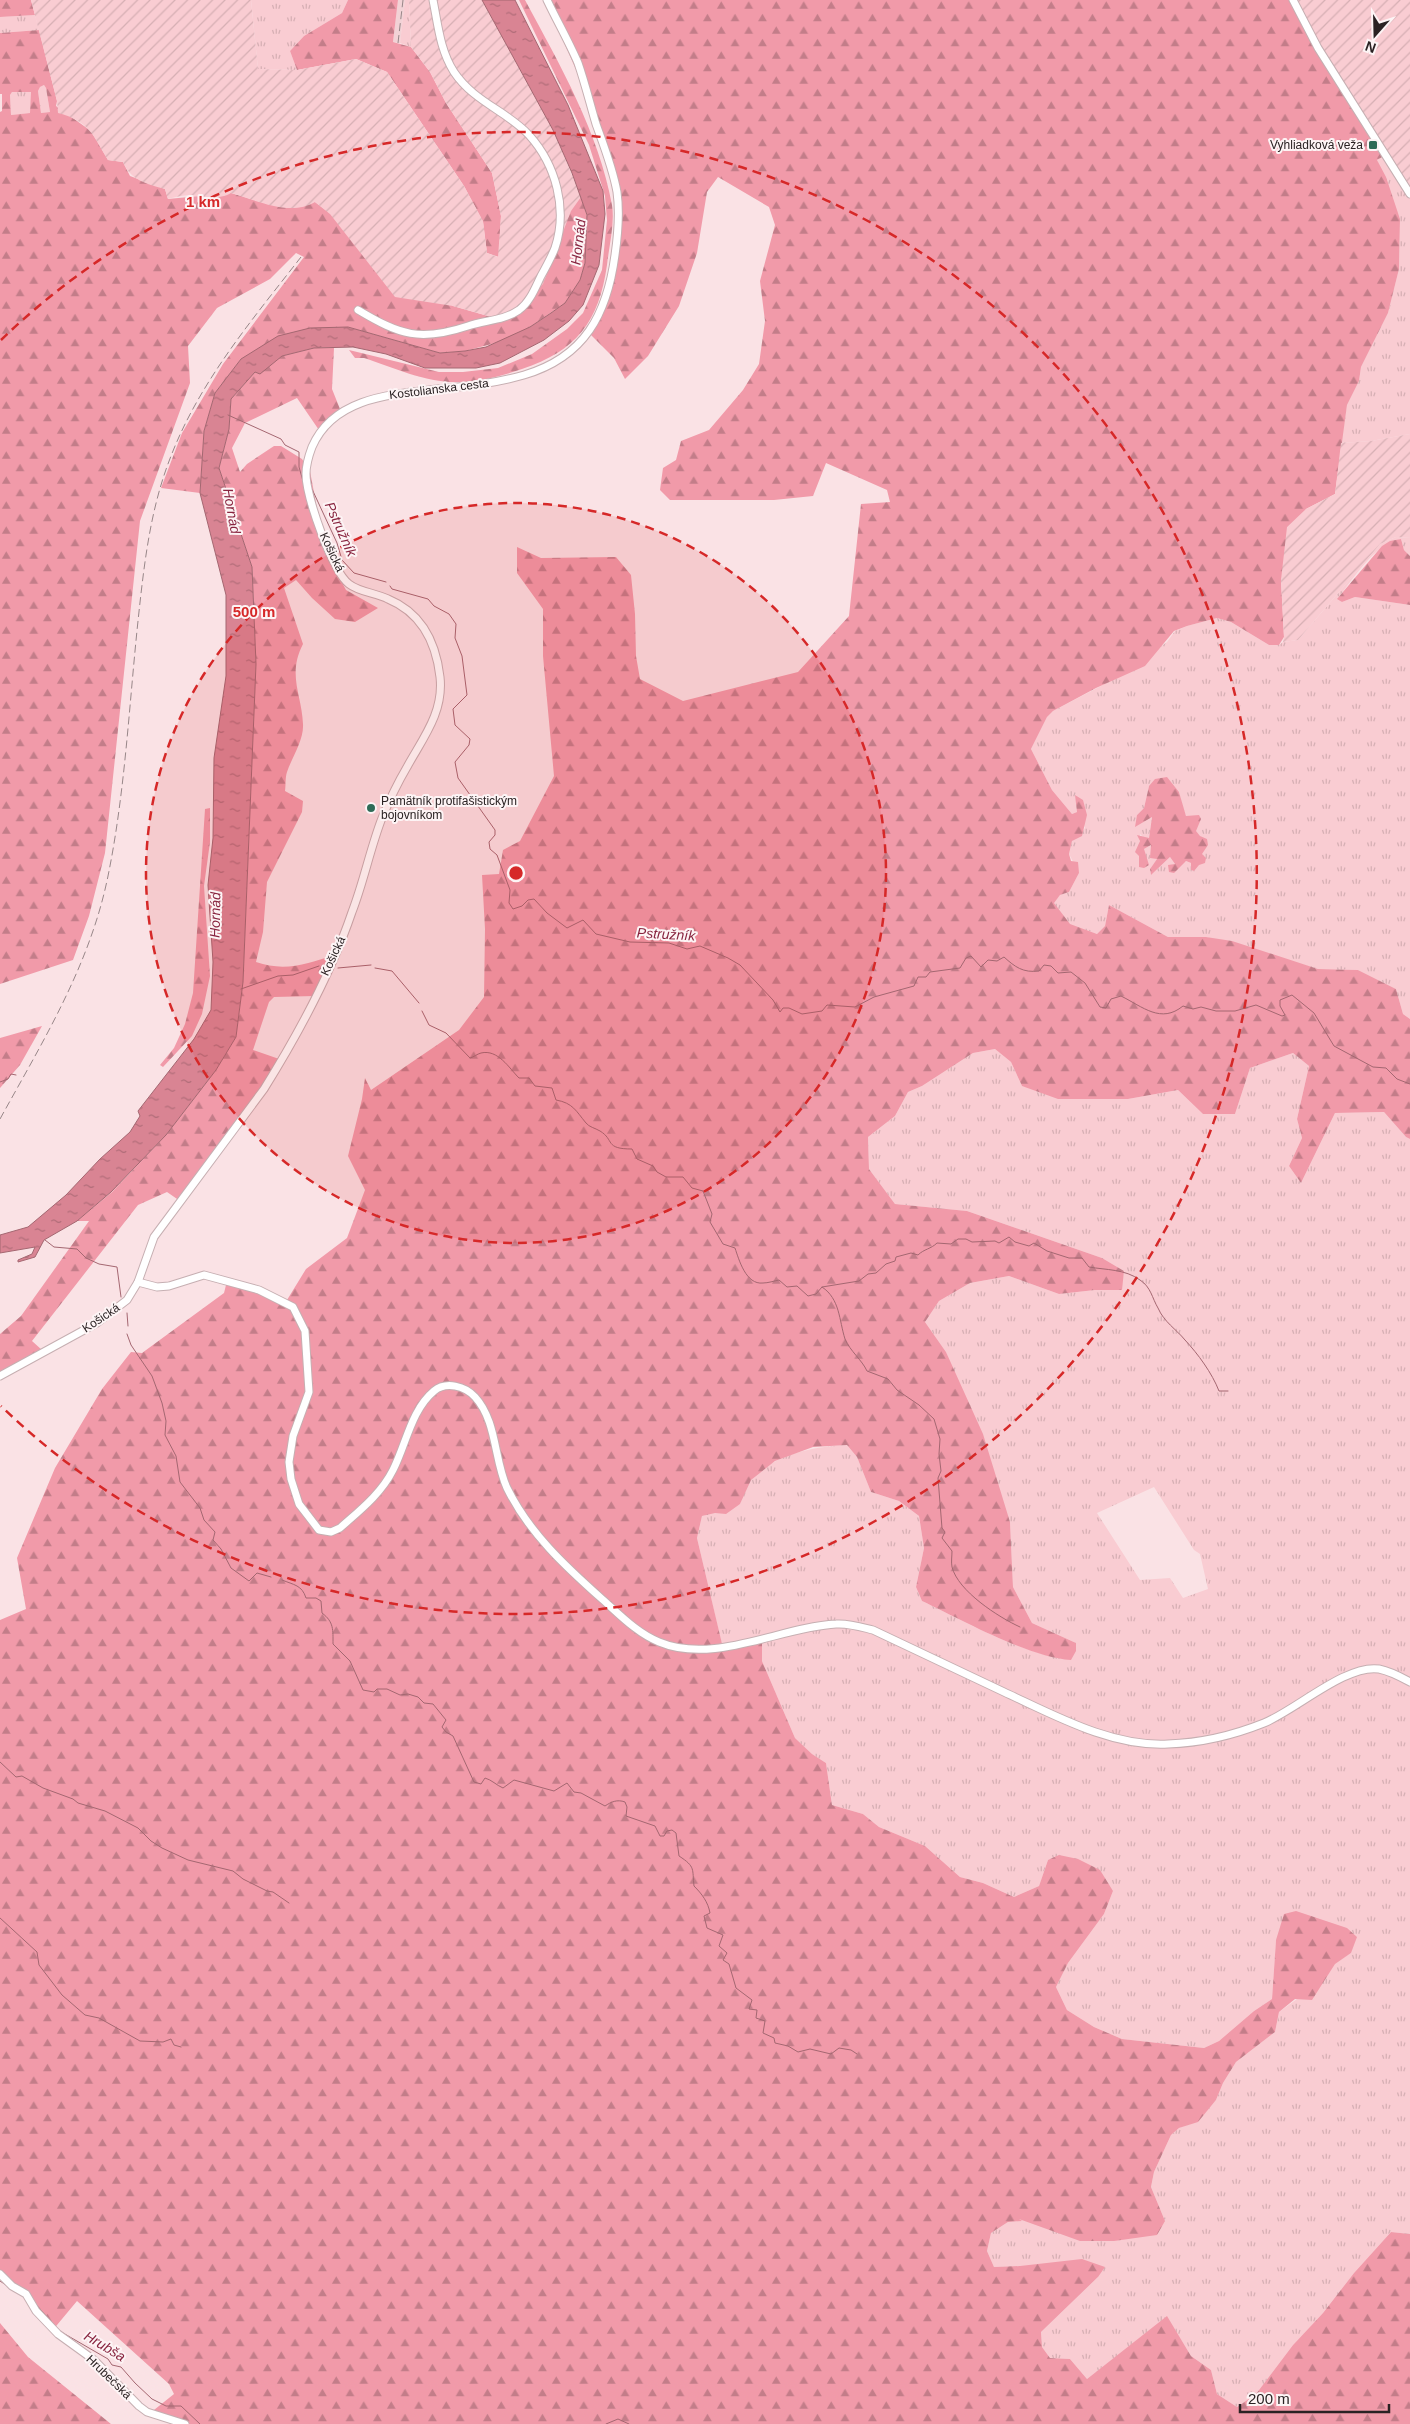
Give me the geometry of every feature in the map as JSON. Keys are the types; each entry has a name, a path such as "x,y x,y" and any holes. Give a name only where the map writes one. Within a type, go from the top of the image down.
{"street":[{"path":"358,310 378,323 420,336 441,334 505,317 517,312 529,299 553,254 557,240 559,195 556,181 546,159 528,134 483,102 453,70 437,31 433,0"},
{"name":"Kostolianska cesta","path":"307,486 307,464 313,446 328,424 347,410 368,399 385,395 481,385 525,375 560,360 589,333 599,317 605,303 615,257 619,216 617,190 577,63 547,0"},
{"path":"1293,0 1318,48 1410,194"},
{"name":"Košická","path":"0,1376 97,1323 124,1302 138,1282 154,1237 264,1089 279,1065 353,912 384,812 406,769 431,727 438,706 440,680 432,641 422,624 409,611 390,600 347,583 328,551 307,486"},
{"path":"138,1282 157,1287 169,1286 204,1275 259,1290 292,1307 305,1331 309,1392 293,1436 289,1462 291,1479 299,1504 319,1530 331,1532 340,1528 384,1485 393,1470 413,1421 425,1400 436,1389 451,1385 464,1389 474,1396 483,1408 507,1488 542,1541 580,1579 640,1632 658,1642 678,1649 698,1650 813,1627 837,1624 854,1625 873,1630 1062,1719 1097,1732 1140,1743 1167,1744 1238,1733 1289,1712 1351,1673 1378,1669 1410,1682"},
{"name":"Hrubečská","path":"0,2274 12,2286 26,2294 31,2303 58,2334 94,2360 139,2406 147,2412 185,2424"}],"shaded area":[{"path":"398,0 405,0 400,43 393,42"}],"green space":[{"path":"0,0 31,0 35,15 0,17"},
{"path":"31,0 251,0 258,69 297,70 356,59 387,72 464,186 483,221 487,253 498,257 501,216 492,173 446,103 430,72 411,47 409,0 482,0 553,129 581,197 571,211 543,284 502,320 453,306 395,297 330,214 315,202 295,208 284,208 231,193 209,198 189,195 168,199 165,189 135,177 123,162 108,160 89,130 77,120 58,113 57,101"},
{"path":"251,0 348,0 342,13 304,36 290,51 297,70 258,69"},
{"path":"348,0 398,0 393,42 411,47 430,72 446,103 492,173 501,216 499,257 487,253 483,222 464,186 387,72 356,59 297,70 290,51 304,36 342,13"},
{"path":"405,0 409,0 411,47 400,43"},
{"path":"519,0 525,0 577,100 598,152 606,178 613,220 607,265 598,303 582,332 557,353 541,362 491,378 467,382 447,382 411,374 364,358 355,358 349,350 439,372 463,372 498,368 532,354 567,329 583,313 602,270 607,220 605,196 589,145"},
{"path":"545,0 1292,0 1384,156 1377,160 1386,177 1400,219 1399,269 1388,313 1361,367 1359,381 1347,405 1335,494 1306,509 1281,580 1284,637 1279,645 1269,645 1231,622 1217,618 1174,631 1145,666 1096,688 1053,711 1047,717 1031,749 1052,790 1072,814 1077,812 1075,795 1083,800 1087,815 1082,836 1072,841 1069,854 1071,861 1078,862 1079,873 1069,892 1060,895 1054,903 1070,924 1097,934 1105,926 1109,905 1168,937 1206,937 1232,941 1318,969 1358,970 1396,989 1403,1014 1410,1019 1410,1139 1384,1112 1335,1113 1301,1183 1289,1166 1302,1138 1297,1119 1309,1066 1293,1053 1250,1068 1235,1114 1203,1114 1178,1090 1128,1099 1058,1099 1022,1086 1011,1062 995,1049 973,1053 922,1086 908,1092 895,1116 868,1137 869,1169 895,1204 967,1211 1102,1258 1124,1271 1122,1290 1095,1290 1059,1294 1009,1276 970,1283 939,1301 925,1322 946,1352 983,1434 1010,1522 1013,1587 1032,1623 1076,1643 1076,1651 1071,1660 1035,1652 1016,1645 922,1601 916,1587 924,1548 919,1516 899,1501 871,1492 857,1457 847,1445 813,1447 775,1461 751,1480 740,1504 726,1514 715,1513 702,1516 697,1538 723,1648 762,1636 762,1661 795,1738 812,1754 826,1763 832,1805 863,1814 879,1827 925,1846 960,1877 983,1883 1014,1897 1039,1886 1048,1860 1059,1855 1078,1859 1100,1870 1113,1891 1104,1914 1068,1963 1056,1987 1067,2010 1094,2027 1122,2039 1204,2048 1219,2041 1254,2011 1272,1999 1276,1940 1284,1914 1296,1911 1347,1928 1357,1937 1351,1953 1335,1964 1312,2000 1295,1999 1279,2012 1275,2032 1236,2062 1223,2083 1216,2100 1198,2122 1179,2128 1171,2135 1154,2172 1151,2187 1165,2221 1157,2235 1114,2241 1080,2241 1019,2219 1022,2221 1008,2222 991,2233 987,2251 994,2267 1082,2259 1105,2267 1098,2277 1041,2332 1042,2347 1050,2358 1070,2359 1087,2379 1167,2316 1191,2356 1211,2370 1217,2394 1237,2407 1256,2394 1293,2345 1323,2313 1354,2273 1391,2232 1410,2234 1410,2424 182,2424 149,2414 174,2394 169,2384 77,2301 52,2331 23,2290 0,2276 0,1620 26,1609 17,1558 55,1468 102,1389 131,1352 142,1353 224,1293 227,1281 287,1300 306,1269 347,1238 365,1190 348,1156 362,1099 365,1078 371,1090 459,1030 484,997 485,929 482,875 499,874 503,850 520,841 554,776 543,656 543,609 517,573 517,547 541,558 616,557 631,575 635,614 636,656 640,679 683,701 798,672 849,616 861,504 890,502 887,490 826,463 813,496 774,500 670,500 660,490 663,468 676,460 681,441 709,430 743,390 759,364 765,321 760,281 775,225 769,207 718,177 707,192 697,253 679,306 648,356 625,379 614,358 589,333 612,273 617,190 590,101"},
{"path":"1292,0 1410,0 1410,194"},
{"path":"35,15 39,30 0,33 0,17"},
{"path":"39,30 57,101 56,106 91,131 108,160 123,162 130,176 165,189 168,199 231,193 268,204 315,202 453,306 502,320 566,208 581,197 587,216 585,263 580,280 565,303 530,327 503,341 465,351 440,353 348,327 241,359 215,393 204,431 200,493 161,488 182,433 223,364 304,257 296,253 270,279 217,308 188,346 190,383 140,521 105,853 89,916 73,960 0,984 0,112 2,111 2,94 0,94 0,33","holes":["44,85 50,112 41,113 38,91","12,92 31,92 30,113 11,115 10,95"]},
{"path":"44,85 50,112 41,113 38,91"},
{"path":"12,92 31,92 31,113 11,115 10,95"},
{"path":"1384,156 1410,194 1410,434 1371,441 1341,443 1347,405 1359,381 1361,367 1388,313 1399,269 1400,219 1377,160"},
{"path":"314,348 334,348 332,389 340,409 321,433 297,398 245,423 232,448 240,472 247,464 274,446 281,446 302,459 310,471 321,530 334,568 346,590 378,608 355,622 335,619 296,580 284,588 303,644 298,655 296,675 303,730 287,772 285,791 303,801 302,812 267,882 263,932 256,962 286,967 305,964 334,955 315,996 274,997 269,1002 253,1050 282,1060 180,1201 167,1192 138,1205 32,1341 42,1350 0,1376 0,1334 21,1316 89,1221 77,1221 112,1192 166,1135 216,1070 236,1037 243,982 256,664 252,567 219,468 229,429 231,399 255,372 260,373 282,356"},
{"path":"1410,434 1410,538 1396,537 1380,544 1298,640 1283,642 1281,580 1287,527 1306,509 1335,494 1341,443 1371,441"},
{"path":"1396,537 1410,538 1410,556 1404,550 1401,539 1391,542 1365,563 1338,598 1342,602 1355,597 1410,605 1410,1019 1403,1014 1396,989 1358,970 1318,969 1206,937 1168,937 1109,905 1105,926 1097,934 1070,925 1053,903 1060,895 1069,892 1079,873 1069,854 1072,841 1085,828 1076,795 1077,812 1072,814 1052,790 1031,749 1047,717 1053,711 1118,677 1167,642 1175,631 1187,626 1217,618 1231,622 1269,645 1279,645 1283,642 1298,640 1380,544","holes":["1149,786 1179,792 1186,816 1202,846 1199,860 1194,871 1191,870 1191,863 1186,861 1169,872 1175,864 1170,857 1151,875 1150,869 1158,858 1151,845 1144,849 1139,867 1140,834 1144,838 1149,838 1152,816 1137,815 1144,808"]},
{"path":"1401,539 1404,550 1410,556 1410,605 1355,597 1342,602 1337,599 1382,546 1390,541"},
{"path":"1167,777 1179,792 1186,816 1199,815 1201,819 1196,831 1200,836 1207,839 1208,845 1202,854 1206,858 1205,863 1199,865 1194,871 1191,870 1191,863 1186,861 1174,873 1169,872 1168,865 1175,864 1170,857 1151,875 1150,869 1157,859 1150,858 1151,845 1144,849 1149,865 1144,868 1139,867 1139,856 1135,852 1140,841 1137,835 1149,838 1152,817 1135,827 1137,815 1144,808 1149,786 1155,779"},
{"path":"210,808 210,842 204,886 210,976 202,1014 192,1036 163,1067 160,1065 174,1048 185,1024 193,993 205,809"},
{"path":"42,1026 20,1065 0,1088 0,1038"},
{"path":"995,1049 1011,1062 1022,1086 1128,1099 1178,1090 1203,1114 1235,1114 1250,1068 1293,1053 1309,1066 1297,1119 1302,1138 1289,1166 1301,1183 1335,1113 1384,1112 1410,1139 1410,2234 1391,2232 1354,2273 1323,2313 1293,2345 1256,2394 1237,2407 1217,2394 1211,2370 1191,2356 1167,2317 1087,2379 1070,2359 1050,2358 1042,2347 1041,2332 1098,2277 1020,2266 994,2267 987,2251 991,2233 1008,2222 1021,2221 1013,2216 1165,2221 1151,2187 1154,2172 1171,2135 1179,2128 1198,2121 1216,2100 1223,2083 1236,2062 1275,2032 1279,2012 1322,1981 1335,1963 1351,1953 1276,1940 1272,1999 1254,2011 1219,2041 1204,2048 1122,2039 1094,2027 1067,2010 1056,1987 1068,1963 1104,1914 1113,1891 1048,1860 1039,1886 1014,1897 983,1883 960,1877 925,1846 879,1827 863,1814 832,1805 826,1763 812,1754 795,1738 762,1661 762,1636 723,1649 697,1538 702,1516 740,1504 750,1481 772,1463 784,1457 808,1450 847,1445 857,1457 871,1492 899,1501 919,1516 924,1548 916,1587 922,1601 1015,1645 1053,1657 1070,1659 1076,1643 1032,1623 1013,1587 1010,1522 946,1352 925,1322 939,1301 970,1283 1009,1276 1059,1294 1095,1290 1121,1290 1124,1271 1102,1258 967,1211 895,1204 869,1169 868,1137 895,1116 908,1092 922,1086 973,1053","holes":["1154,1487 1194,1550 1200,1554 1208,1589 1183,1598 1170,1578 1140,1580 1097,1513"]},
{"path":"0,2323 28,2357 111,2424 0,2424"}],"water":[{"name":"Hornád","path":"482,0 515,0 568,105 603,191 605,214 599,265 583,305 569,321 544,340 500,363 476,368 425,368 386,354 353,347 314,348 282,356 260,374 255,372 231,399 229,429 219,468 252,567 256,664 243,982 236,1037 216,1070 166,1135 111,1192 77,1221 44,1240 35,1257 18,1262 18,1260 32,1254 35,1247 0,1253 0,1235 28,1227 66,1195 100,1159 130,1132 140,1116 138,1111 194,1039 211,1010 213,962 208,885 213,838 214,758 226,676 226,595 200,493 204,431 215,393 241,359 278,336 310,328 348,327 440,353 486,347 530,327 551,313 565,303 580,280 585,263 587,215 572,173 553,130"}],"waterway":[{"name":"Pstružník","path":"228,415 281,439 285,445 299,452 299,467 303,481"},
{"name":"Pstružník","path":"312,489 337,543 342,560 354,573 386,582"},
{"name":"Pstružník","path":"390,586 392,589 428,599 434,606 449,614 456,624 455,638 462,656 467,695 453,709 455,725 470,739 469,745 455,762 458,778 495,830 495,835 489,842 490,849 497,855 510,890 509,903 513,909 522,906 528,900 534,899 547,913 567,928 583,920 596,934 630,942 669,943 687,949 700,946 740,965 773,1000 780,1012 783,1008 789,1008 802,1014 822,1011 827,1005 855,1007 874,997 914,986 918,977 926,977 930,972 960,968 966,958 971,956 981,967 988,960 997,961 1004,957 1024,970 1039,971 1044,965 1051,966 1058,973 1071,972 1085,983 1100,1007 1106,1008 1111,999 1121,996 1144,1009 1160,1014 1167,1014 1183,1006 1193,1009 1201,1007 1216,1011 1235,1011 1256,1005 1282,1016 1285,1015 1280,1006 1280,1000 1292,995 1314,1013 1334,1046 1373,1067 1386,1068 1397,1079 1410,1084"},
{"path":"338,968 371,965"},
{"path":"241,989 278,976 293,975 319,966"},
{"path":"375,968 392,971 419,1003"},
{"path":"422,1011 429,1025 446,1033 470,1058 480,1053 493,1054 519,1078 529,1078 535,1086 552,1088 556,1100 570,1105 587,1124 605,1134 614,1146 632,1149 637,1159 653,1166 657,1172 666,1177 683,1177 692,1188 703,1191 712,1214 710,1222 723,1244 735,1248 744,1271 752,1280 757,1283 779,1280 787,1287 797,1286 808,1296 816,1294 822,1287 828,1292 836,1304 845,1339 867,1371 888,1379 897,1390 919,1405 934,1419 940,1439 941,1471 938,1478 942,1528 945,1532 942,1538 952,1551 952,1567 956,1576 970,1594 990,1610 1020,1627"},
{"path":"0,1082 8,1079 11,1074 16,1075"},
{"path":"822,1287 859,1281 868,1274 876,1273 886,1264 895,1261 896,1257 911,1253 918,1255 937,1243 951,1244 958,1239 966,1239 972,1242 995,1241 999,1243 1009,1237 1015,1242 1029,1246 1034,1243 1047,1251 1069,1258 1082,1258 1089,1267 1122,1272 1134,1276 1144,1283 1163,1317 1200,1358 1213,1377 1219,1391 1228,1391"},
{"path":"45,1240 54,1247 77,1249 86,1258 99,1264 117,1267 121,1297"},
{"path":"127,1313 128,1326"},
{"path":"127,1334 131,1345 152,1376 162,1403 166,1421 165,1435 176,1456 180,1482 200,1508 204,1520 215,1532 213,1540 221,1549 231,1568 249,1581 257,1573 271,1577"},
{"path":"282,1580 300,1588 306,1598 316,1598 321,1601 322,1613 329,1620 332,1627 333,1644 350,1661 363,1690 374,1692 377,1689 387,1689 400,1695 408,1694 418,1697 424,1703 433,1704 446,1720 442,1727 453,1736 474,1782 481,1784 485,1778 503,1788 514,1780 554,1791 567,1783 574,1792 581,1793 605,1806 614,1801 625,1802 627,1807 626,1816 655,1826 660,1836 664,1836 667,1831 672,1830 676,1833 679,1856 691,1866 694,1886 704,1898 709,1909 710,1913 704,1916 707,1928 723,1935 719,1946 727,1953 723,1960 729,1964 736,1988 752,2000 749,2009 757,2010 756,2018 765,2021 763,2033 774,2038 775,2043 788,2046 798,2052 810,2049 831,2054 839,2048 851,2050 857,2054"},
{"path":"0,1762 16,1777 22,1776 43,1788 73,1799 78,1803 105,1811 138,1828 151,1841 162,1848 188,1860 233,1871 243,1879 273,1892 289,1903"},
{"path":"0,1918 37,1952 39,1965 62,1995 85,2015 99,2018 140,2041 163,2042 171,2039 174,2045 181,2047"},
{"name":"Hrubša","path":"0,2281 18,2293"},
{"name":"Hrubša","path":"34,2302 54,2325"},
{"name":"Hrubša","path":"63,2333 108,2359 112,2365 121,2367 152,2399 166,2406 181,2406 200,2424"},
{"name":"Hrubša","path":"606,2424 618,2419 629,2424"}],"railway":[{"path":"398,43 403,0"},
{"path":"0,1119 63,1002 90,941 100,909 119,813 146,558 153,517 164,476 183,428 212,377 228,352 301,257"}],"place":[{"name":"Vyhliadková veža","path":"1373,145"},
{"name":"Pamätník protifašistickým bojovníkom","path":"371,808"}]}
